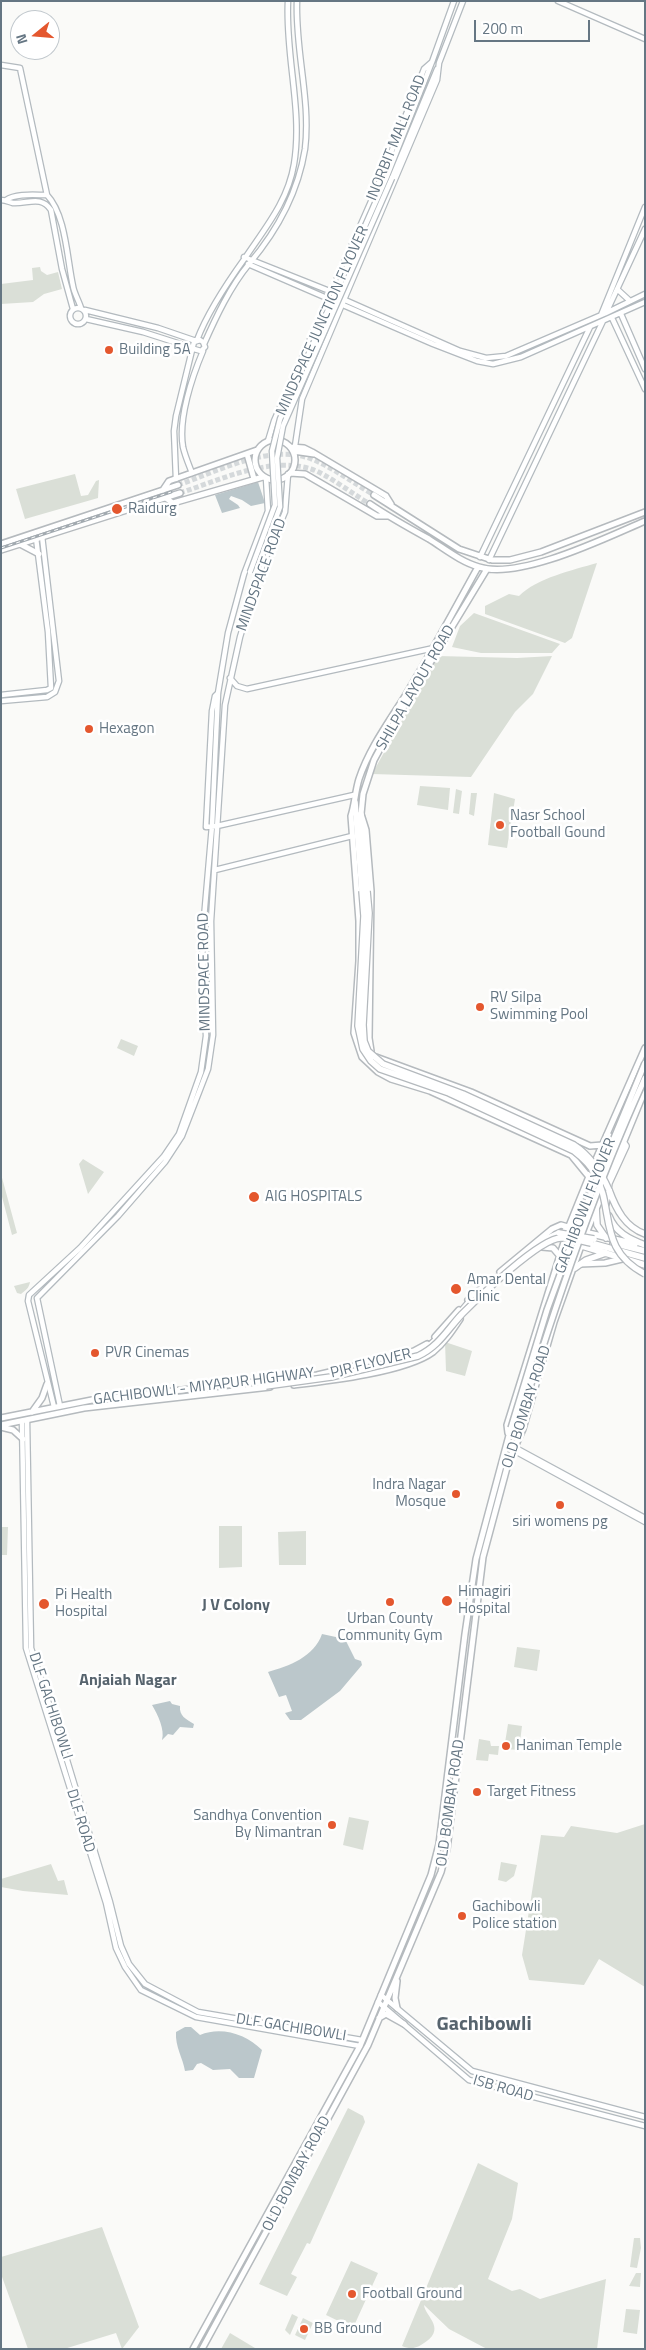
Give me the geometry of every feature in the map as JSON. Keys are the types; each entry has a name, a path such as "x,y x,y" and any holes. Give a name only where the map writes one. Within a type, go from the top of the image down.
{"highway":[{"path":"355,802 364,891 369,913 363,1025 364,1040 370,1054 383,1064 463,1094 581,1149 597,1167 617,1210 627,1223 645,1234"},
{"path":"361,814 364,916 358,1026 367,1056 380,1068 449,1093 574,1151 596,1174 609,1232 618,1251 629,1264 645,1274"},
{"path":"607,1135 623,1142 626,1146 609,1183 606,1199 608,1213 614,1227 645,1245"},
{"path":"596,1207 597,1225 606,1238"},
{"path":"645,1245 606,1238 588,1232 580,1224 568,1227 565,1239 572,1247 582,1246 645,1265"},
{"path":"582,1246 587,1241 588,1232"},
{"name":"PJR FLYOVER","path":"261,1385 319,1377 416,1354 442,1334 483,1289 548,1237 559,1233 645,1251"},
{"name":"PJR FLYOVER","path":"261,1385 354,1373 409,1360 430,1351 448,1333 461,1315 511,1269 547,1241 560,1238 568,1239 645,1258"},
{"path":"577,1266 594,1256 608,1253"}],"main road":[{"path":"176,479 174,439 176,413 197,340 218,299 244,258 268,228 287,188 294,165 297,114 287,32 288,1"},
{"path":"192,473 182,437 185,412 196,367 232,290 284,216 298,177 305,149 306,113 298,50 297,1"},
{"name":"INORBIT MALL ROAD","path":"268,441 274,421 367,211 424,68 432,62 454,1"},
{"name":"INORBIT MALL ROAD","path":"293,448 298,412 316,365 437,80 439,63 463,1"},
{"path":"558,1 645,39"},
{"name":"MINDSPACE JUNCTION FLYOVER","path":"389,177 432,62"},
{"name":"MINDSPACE JUNCTION FLYOVER","path":"242,584 252,573 274,504 272,452 280,419 439,63"},
{"path":"1,64 20,68 47,195 54,210 73,289 86,320"},
{"path":"297,114 306,113"},
{"path":"4,200 12,196 47,195"},
{"path":"4,200 14,203 42,202 54,210 62,269 73,309 70,315 72,322 79,324 86,320 143,332 194,348 198,352 204,347"},
{"path":"603,314 645,207"},
{"path":"367,211 379,217"},
{"path":"603,314 645,229"},
{"path":"244,258 329,299"},
{"path":"251,262 332,292"},
{"path":"616,289 630,301"},
{"path":"533,348 645,294"},
{"path":"344,302 375,317 473,355 496,358 533,348 590,327 645,302"},
{"path":"73,309 83,309 202,340 204,347"},
{"path":"621,314 645,368"},
{"path":"612,318 645,389"},
{"path":"489,560 603,321"},
{"path":"480,557 590,327"},
{"path":"303,358 316,365"},
{"path":"570,369 578,373"},
{"path":"174,439 182,437"},
{"path":"162,490 169,481 257,450 268,441 284,441 293,448 314,454 386,496 391,505"},
{"path":"289,473 293,464 293,448"},
{"path":"257,450 255,464 264,477"},
{"path":"176,455 185,453"},
{"path":"247,454 254,479"},
{"path":"164,497 173,503 254,479 264,477 278,479 289,473 305,474 377,516 387,516"},
{"name":"MINDSPACE ROAD","path":"54,1407 28,1301 29,1295 80,1248 164,1156 179,1134 201,1072 206,1036 202,941 215,826 223,725 230,678 240,637 256,586 284,512 289,473"},
{"name":"MINDSPACE ROAD","path":"60,1406 36,1298 118,1216 165,1162 178,1143 187,1124 204,1082 211,1051 213,1018 210,948 215,870 218,693 228,633 249,557 268,511 264,477"},
{"path":"1,544 178,485"},
{"path":"1,550 180,492"},
{"path":"374,495 459,549 489,560 510,560 541,552 645,512"},
{"path":"370,504 387,516 478,567 487,569 507,569 538,564 645,521"},
{"path":"612,526 615,534"},
{"path":"39,537 39,554 53,690"},
{"path":"1,701 47,697 59,681 39,537"},
{"path":"20,544 39,554"},
{"name":"SHILPA LAYOUT ROAD","path":"361,814 363,794 380,750 478,567"},
{"name":"SHILPA LAYOUT ROAD","path":"487,569 374,746 359,778 354,795 355,802 351,816 359,942 354,1034 362,1057 378,1072 455,1102 571,1155 589,1176"},
{"name":"MINDSPACE JUNCTION FLYOVER","path":"252,573 256,586"},
{"path":"466,589 473,592"},
{"path":"230,678 237,686 247,689 436,648"},
{"path":"1,695 53,690"},
{"path":"374,746 380,750"},
{"path":"215,826 354,795"},
{"path":"361,814 366,830 371,891 369,1044 372,1054 394,1065 458,1087 590,1146 602,1145"},
{"path":"215,870 352,836"},
{"path":"359,942 371,942"},
{"path":"359,953 371,954"},
{"path":"568,1227 645,1048"},
{"name":"GACHIBOWLI FLYOVER","path":"516,1449 514,1429 544,1318 599,1169 645,1063"},
{"name":"GACHIBOWLI FLYOVER","path":"508,1439 514,1429 584,1223 645,1078"},
{"path":"588,1232 596,1207 645,1090"},
{"name":"GACHIBOWLI - MIYAPUR HIGHWAY","path":"1,1426 84,1408 261,1385 317,1375 414,1351 427,1344 473,1295 542,1236 560,1225 568,1227"},
{"name":"GACHIBOWLI - MIYAPUR HIGHWAY","path":"1,1418 92,1400 358,1376 413,1361 432,1352 450,1334 480,1296 542,1247 565,1239"},
{"name":"OLD BOMBAY ROAD","path":"193,2349 360,2046 427,1883 439,1844 465,1634 478,1551 508,1439 508,1425 565,1239"},
{"name":"OLD BOMBAY ROAD","path":"202,2349 355,2069 387,2000 441,1872 447,1849 483,1557 562,1298 577,1266 582,1246"},
{"path":"542,1247 553,1248 559,1255"},
{"path":"577,1266 622,1259"},
{"path":"547,1294 562,1298"},
{"path":"31,1412 42,1398 47,1384"},
{"name":"DLF GACHIBOWLI","path":"24,1420 27,1427 30,1640 32,1657 67,1760 110,1902 121,1946 129,1964 145,1984 198,2012 362,2040"},
{"name":"DLF ROAD","path":"24,1420 25,1640 28,1658 63,1762 106,1903 112,1937 125,1967 141,1990 196,2017 360,2046"},
{"path":"1,1426 13,1430 23,1439"},
{"path":"516,1449 645,1522"},
{"path":"530,1458 645,1518"},
{"path":"427,1883 434,1886"},
{"path":"398,2008 395,1994 399,1971"},
{"path":"141,1990 145,1984"},
{"name":"ISB ROAD","path":"381,1995 472,2071 548,2093 645,2117"},
{"name":"ISB ROAD","path":"378,2002 469,2080 645,2126"},
{"path":"379,2018 386,2014 404,2024"},
{"path":"546,2101 548,2093"},
{"path":"202,2333 208,2336"}],"shaded area":[{"path":"40,267 41,271 47,275 58,272 62,289 44,294 33,302 1,304 1,284 33,280 32,268"},
{"path":"75,474 81,496 88,495 96,481 99,480 98,498 25,519 16,489"},
{"path":"258,482 265,503 251,506 231,496 229,499 240,508 222,513 215,495"},
{"path":"597,563 572,638 565,643 485,614 485,606 509,594 519,596 545,579"},
{"path":"474,613 560,644 552,653 481,653 452,647 460,626"},
{"path":"438,656 517,658 552,656 533,694 515,712 471,777 372,774"},
{"path":"420,786 450,788 448,810 417,805"},
{"path":"456,789 462,791 459,814 453,813"},
{"path":"471,793 477,793 474,816 469,814"},
{"name":"Nasr School Football Gound","path":"494,793 515,799 507,848 488,845"},
{"path":"121,1039 138,1046 134,1056 117,1048"},
{"path":"83,1159 104,1172 88,1194 79,1164"},
{"path":"1,1174 17,1233 12,1235 1,1193"},
{"path":"30,1282 21,1294 17,1293 14,1286"},
{"path":"445,1342 472,1351 465,1376 446,1371"},
{"path":"219,1526 242,1526 242,1567 219,1568"},
{"path":"1,1527 8,1527 7,1555 1,1555"},
{"path":"306,1531 306,1565 279,1565 278,1532"},
{"path":"322,1634 345,1639 355,1659 361,1661 362,1665 340,1691 301,1720 290,1720 285,1713 292,1711 286,1695 279,1697 268,1672 284,1667 307,1655"},
{"path":"517,1647 540,1650 537,1671 514,1667"},
{"path":"170,1701 172,1704 180,1706 182,1715 194,1724 193,1728 180,1727 173,1735 168,1734 162,1740 162,1727 152,1705"},
{"path":"508,1724 522,1726 519,1750 504,1749"},
{"path":"479,1739 490,1741 491,1746 499,1746 498,1755 489,1754 488,1761 476,1760"},
{"path":"349,1817 369,1821 363,1850 343,1845"},
{"path":"645,1824 645,1987 599,1959 584,1985 529,1980 522,1955 541,1835 564,1837 571,1826 617,1833"},
{"path":"501,1862 517,1865 514,1876 506,1882 498,1880"},
{"path":"51,1864 58,1881 64,1880 68,1895 1,1887 1,1879"},
{"path":"185,2027 191,2027 200,2035 216,2031 233,2033 256,2044 262,2050 254,2078 239,2078 230,2069 213,2070 201,2063 197,2064 193,2070 185,2071 176,2032"},
{"path":"348,2108 363,2116 365,2122 310,2244 307,2243 291,2274 297,2277 287,2296 259,2284"},
{"path":"478,2163 518,2183 512,2219 488,2279 512,2291 520,2289 540,2299 606,2279 597,2349 487,2349 449,2329 424,2305 435,2328 433,2334 429,2339 416,2347 402,2346"},
{"path":"102,2227 139,2327 122,2349 116,2333 64,2349 28,2349 1,2274 1,2257"},
{"path":"634,2238 640,2238 641,2248 637,2268 630,2267"},
{"name":"Football Ground","path":"351,2261 378,2273 353,2328 326,2315"},
{"path":"636,2273 641,2273 640,2287 629,2286"},
{"path":"626,2309 640,2310 637,2334 623,2332"},
{"path":"292,2314 298,2317 290,2335 285,2330"},
{"name":"BB Ground","path":"303,2318 313,2323 305,2340 295,2335"},
{"path":"230,2333 255,2348 256,2349 221,2349"}],"tunnel":[{"path":"178,485 228,466 263,456 281,454 298,455 314,460 374,495"},
{"path":"180,493 245,471 278,465 311,469 370,504"}],"railway":[{"path":"1,548 171,492"}],"place":[{"name":"Building 5A","path":"109,350"},
{"name":"Raidurg","path":"117,509"},
{"name":"Hexagon","path":"89,729"},
{"name":"Nasr School Football Gound","path":"500,825"},
{"name":"RV Silpa Swimming Pool","path":"480,1007"},
{"name":"AIG HOSPITALS","path":"254,1197"},
{"name":"Amar Dental Clinic","path":"456,1289"},
{"name":"PVR Cinemas","path":"95,1353"},
{"name":"Indra Nagar Mosque","path":"456,1494"},
{"name":"siri womens pg","path":"560,1505"},
{"name":"Himagiri Hospital","path":"447,1601"},
{"name":"Urban County Community Gym","path":"390,1602"},
{"name":"Pi Health Hospital","path":"44,1604"},
{"name":"Haniman Temple","path":"506,1746"},
{"name":"Target Fitness","path":"477,1792"},
{"name":"Sandhya Convention By Nimantran","path":"332,1825"},
{"name":"Gachibowli Police station","path":"462,1916"},
{"name":"Football Ground","path":"352,2294"},
{"name":"BB Ground","path":"304,2329"}],"district":[{"name":"J V Colony","path":"236,1606"},
{"name":"Anjaiah Nagar","path":"128,1681"},
{"name":"Gachibowli","path":"484,2025"}]}
